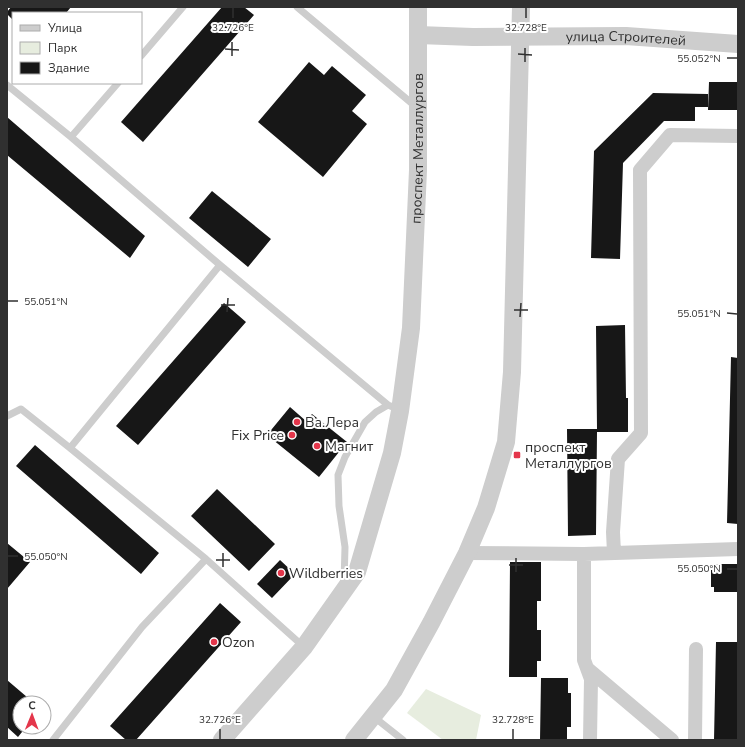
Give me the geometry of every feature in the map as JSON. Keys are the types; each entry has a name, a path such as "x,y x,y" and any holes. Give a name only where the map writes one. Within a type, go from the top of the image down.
{"street":[{"name":"проспект Металлургов","path":"222,740 304,647 356,572 392,453 394,408 411,328 418,170 418,7"},
{"path":"354,740 374,717 394,690 467,553 486,508 506,442 512,372 521,7"},
{"name":"улица Строителей","path":"418,35 473,37 626,36 738,44"},
{"path":"614,553 613,532 618,458 641,433 640,170 670,135 738,136"},
{"path":"467,553 584,554 738,549"},
{"path":"584,554 584,660 591,679 590,740"},
{"path":"695,740 696,649"},
{"path":"588,669 672,740"}],"lane":[{"path":"142,55 183,7"},
{"path":"297,7 419,109"},
{"path":"71,137 117,84"},
{"path":"7,85 71,137 220,266 394,408"},
{"path":"70,448 220,266"},
{"path":"344,590 345,547 338,475 345,457 365,422 376,412 394,408"},
{"path":"7,416 21,409 206,559 304,647"},
{"path":"53,740 142,627 206,559"},
{"path":"374,717 403,740"}],"green space":[{"path":"426,689 481,715 476,740 443,740 407,713"}],"building":[{"path":"11,7 71,7 67,12 12,12 12,19 7,12"},
{"path":"222,7 244,7 254,15 143,142 121,122"},
{"path":"309,62 324,75 332,66 366,95 352,111 367,124 323,177 258,122"},
{"path":"709,82 738,82 738,110 708,110"},
{"path":"653,93 708,94 708,107 695,107 695,121 664,121 623,163 620,259 591,258 594,151"},
{"path":"7,117 145,236 130,258 7,155"},
{"path":"212,191 271,239 248,267 189,218"},
{"path":"224,303 246,322 138,445 116,426"},
{"path":"625,325 628,432 597,432 596,535 568,536 567,429 597,429 596,326"},
{"path":"731,357 738,358 738,524 727,523"},
{"path":"290,407 306,421 312,414 347,442 319,477 267,435"},
{"path":"35,445 159,553 141,574 16,466"},
{"path":"217,489 275,544 249,571 191,516"},
{"path":"7,543 30,562 7,589"},
{"path":"280,560 295,574 272,598 257,584"},
{"path":"510,562 541,562 541,601 537,601 537,630 541,630 541,661 537,661 537,677 509,677"},
{"path":"714,564 738,564 738,592 714,592 714,587 711,587 711,570 714,570"},
{"path":"220,603 241,622 136,740 126,740 110,726"},
{"path":"716,642 738,642 738,740 714,740"},
{"path":"541,678 568,678 568,693 571,693 571,727 567,727 567,740 540,740"},
{"path":"7,680 25,695 12,695 12,732 7,727"}],"place":[{"name":"Ва.Лера","path":"297,422"},
{"name":"Fix Price","path":"292,435"},
{"name":"Магнит","path":"317,446"},
{"name":"проспект Металлургов","path":"517,455"},
{"name":"Wildberries","path":"281,573"},
{"name":"Ozon","path":"214,642"}]}
